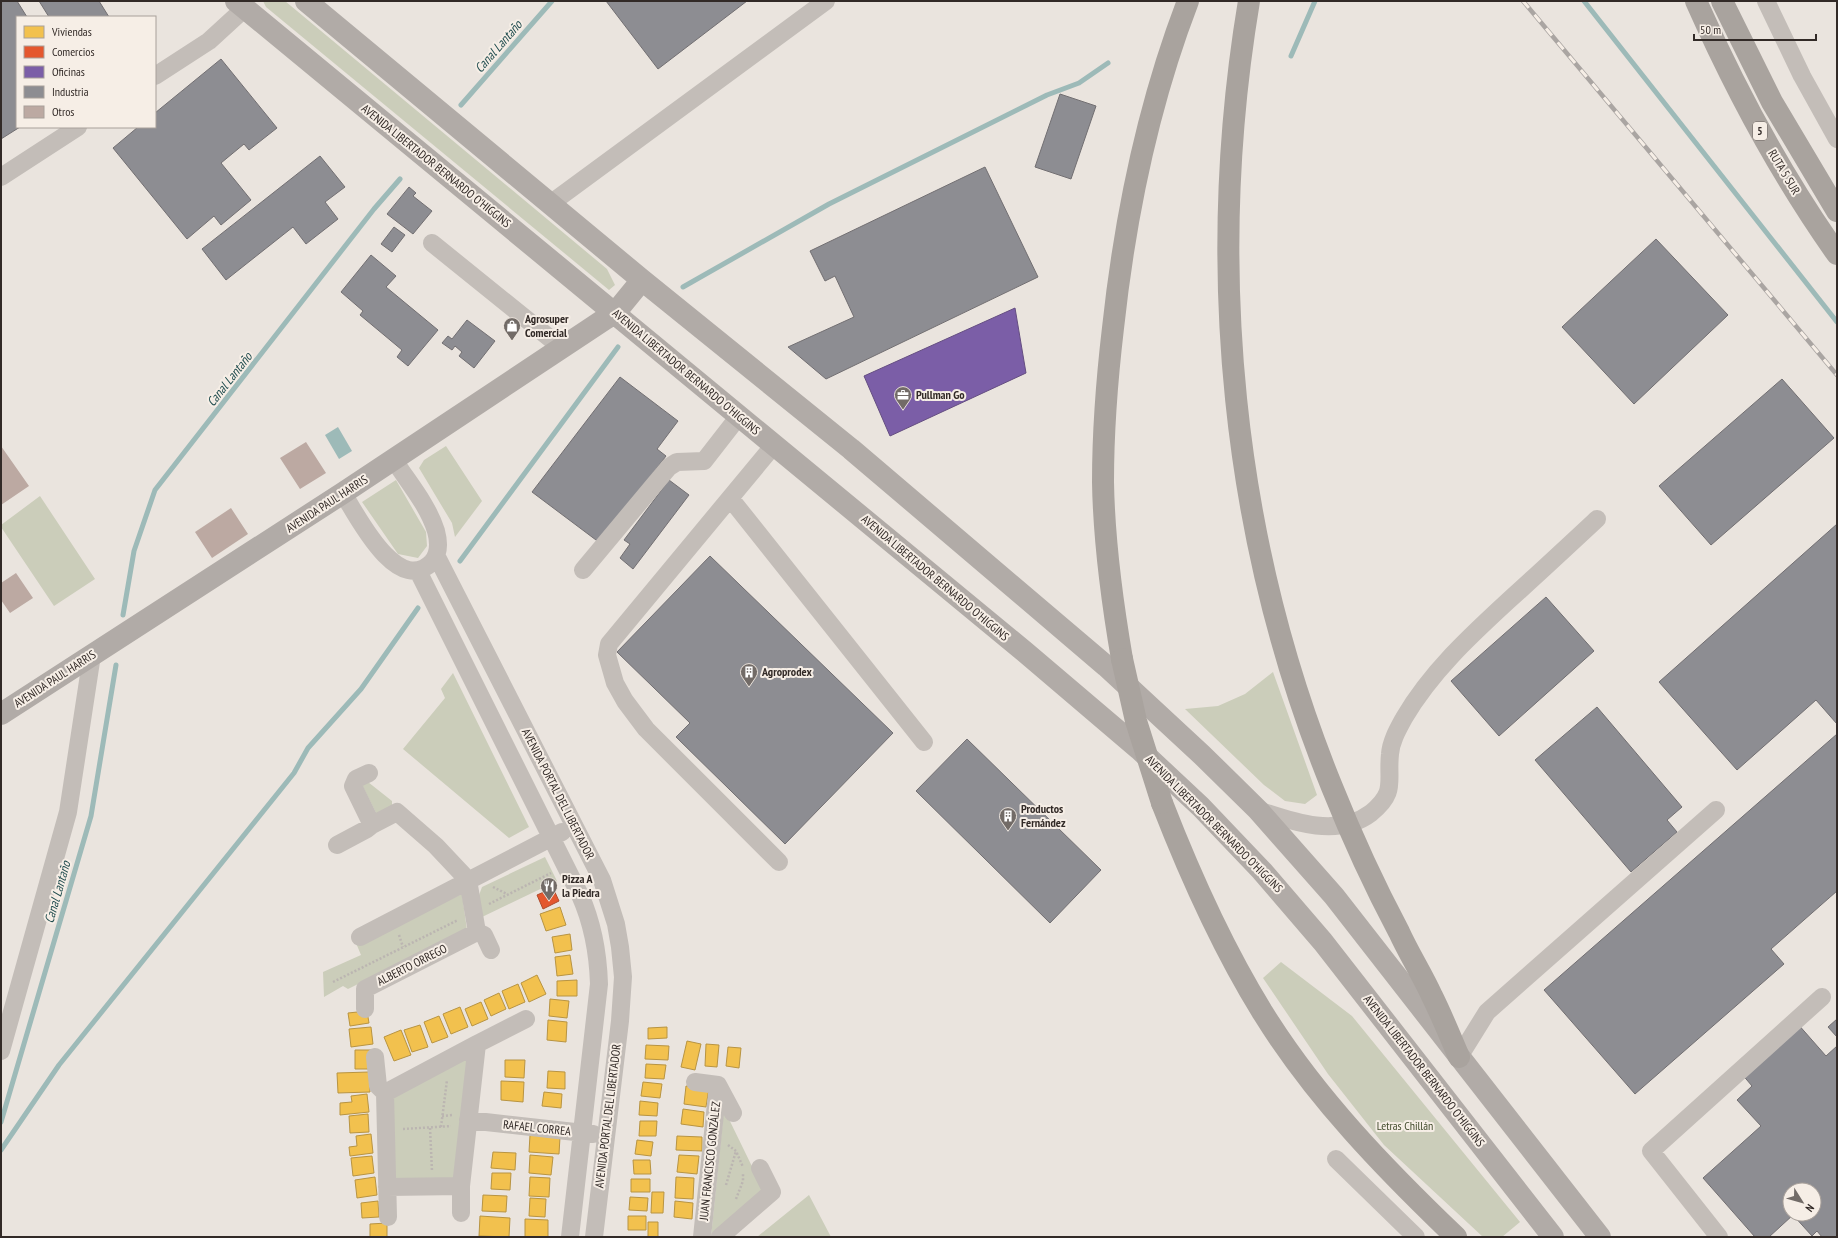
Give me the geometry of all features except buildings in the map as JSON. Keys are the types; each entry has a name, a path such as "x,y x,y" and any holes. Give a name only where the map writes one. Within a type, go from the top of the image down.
{"highway":[{"path":"1188,1 1170,52 1132,201 1122,262 1110,359 1104,422 1103,482 1109,574 1122,659 1136,721 1162,804 1203,901 1263,1014 1293,1057 1340,1118 1399,1181 1456,1237"},
{"path":"1248,1 1232,138 1228,234 1230,331 1239,428 1257,542 1272,606 1301,704 1347,825 1432,996 1459,1056"},
{"name":"RUTA 5 SUR","path":"1696,1 1739,92 1771,150 1837,254"},
{"name":"RUTA 5 SUR","path":"1722,1 1772,102 1837,211"}],"main road":[{"path":"306,1 642,280 804,409 1106,666 1202,755 1258,810 1334,896 1600,1237"},
{"name":"AVENIDA LIBERTADOR BERNARDO O'HIGGINS","path":"241,5 615,312 1134,745 1233,840 1288,900 1318,936 1553,1237"},
{"name":"AVENIDA PAUL HARRIS","path":"1,714 394,460 562,348 615,312 642,280"}],"street":[{"path":"550,204 826,1"},
{"path":"1766,1 1802,76 1837,139"},
{"path":"156,75 209,41 241,5"},
{"path":"1,177 76,128"},
{"path":"432,243 562,348"},
{"path":"583,570 669,466 677,462 704,461 739,416"},
{"path":"774,445 610,644 607,655 615,683 625,701 646,729 779,862"},
{"name":"AVENIDA PORTAL DEL LIBERTADOR","path":"394,460 430,516 438,543 437,557 602,880 610,902 621,955 623,977 620,1021 594,1237"},
{"path":"343,493 378,548 394,562 406,569 418,571 428,566 437,557"},
{"path":"730,498 924,742"},
{"path":"1258,810 1308,824 1347,825 1370,814 1389,793 1390,752 1395,736 1405,716 1444,663 1465,641 1597,519"},
{"name":"AVENIDA PORTAL DEL LIBERTADOR","path":"418,571 586,908 595,941 599,984 570,1237"},
{"path":"1,1051 68,812 92,655"},
{"path":"369,773 356,779 353,786 372,824"},
{"path":"1459,1056 1487,1012 1716,810"},
{"path":"336,845 367,830 372,824 397,812 436,846 468,880 477,932 484,935 491,950"},
{"path":"360,937 574,826"},
{"name":"ALBERTO ORREGO","path":"365,1009 364,989 477,932"},
{"path":"1719,1237 1651,1151 1822,997"},
{"path":"385,1093 526,1018"},
{"path":"461,1213 461,1186 477,1044"},
{"path":"376,1057 378,1086 385,1093 388,1217"},
{"name":"JUAN FRANCISCO GONZÁLEZ","path":"695,1082 718,1086 734,1113"},
{"name":"JUAN FRANCISCO GONZÁLEZ","path":"702,1237 718,1086"},
{"name":"RAFAEL CORREA","path":"468,1123 606,1136"},
{"path":"1336,1159 1416,1237"},
{"name":"JUAN FRANCISCO GONZÁLEZ","path":"720,1237 772,1192 760,1168"},
{"path":"388,1187 461,1186"}],"path":[{"path":"333,982 474,913 556,870"},
{"path":"390,921 401,939 411,965"},
{"path":"441,1127 449,1059"},
{"path":"386,1130 430,1128 468,1123"},
{"path":"430,1128 433,1187"},
{"path":"712,1142 724,1143 736,1150 743,1166 743,1182 738,1196 733,1202"}],"green space":[{"path":"263,1 285,1 607,269 615,285 609,290 266,7"},
{"path":"446,446 482,501 455,537 452,523 419,468 424,460"},
{"path":"396,480 426,532 427,546 418,558 398,554 362,502"},
{"path":"40,496 95,579 54,606 1,527 1,525"},
{"path":"1273,672 1317,795 1305,804 1285,801 1264,785 1185,709 1218,706 1245,694"},
{"path":"453,673 529,827 509,838 403,749 445,698 441,689"},
{"path":"368,782 392,801 392,807 377,815 362,785"},
{"path":"545,857 557,881 482,917 478,898 482,887"},
{"path":"462,894 467,930 348,989 343,986 324,997 323,972 361,955 356,943"},
{"name":"Letras Chillán","path":"1281,962 1352,1016 1520,1222 1502,1237 1483,1237 1384,1145 1328,1074 1263,978"},
{"path":"466,1059 466,1103 456,1179 393,1180 391,1097"},
{"path":"724,1109 763,1189 711,1237"},
{"path":"809,1195 831,1237 757,1237"}],"water":[{"path":"338,427 352,451 339,459 325,435"}],"waterway":[{"name":"Canal Lantaño","path":"461,105 552,1"},
{"path":"1291,56 1315,1"},
{"path":"1584,1 1837,322"},
{"path":"683,287 829,204 1047,95 1079,83 1108,63"},
{"name":"Canal Lantaño","path":"123,615 134,551 155,490 374,209 400,179"},
{"path":"460,561 618,347"},
{"path":"1,1150 59,1065 294,773 308,748 361,689 418,608"},
{"name":"Canal Lantaño","path":"1,1122 91,816 116,665"}],"railway":[{"path":"1523,1 1837,375"}],"place":[{"name":"Agrosuper Comercial","path":"512,341"},
{"name":"Pullman Go","path":"903,410"},
{"name":"Agroprodex","path":"749,687"},
{"name":"Productos Fernández","path":"1008,831"},
{"name":"Pizza A la Piedra","path":"549,901"}]}
